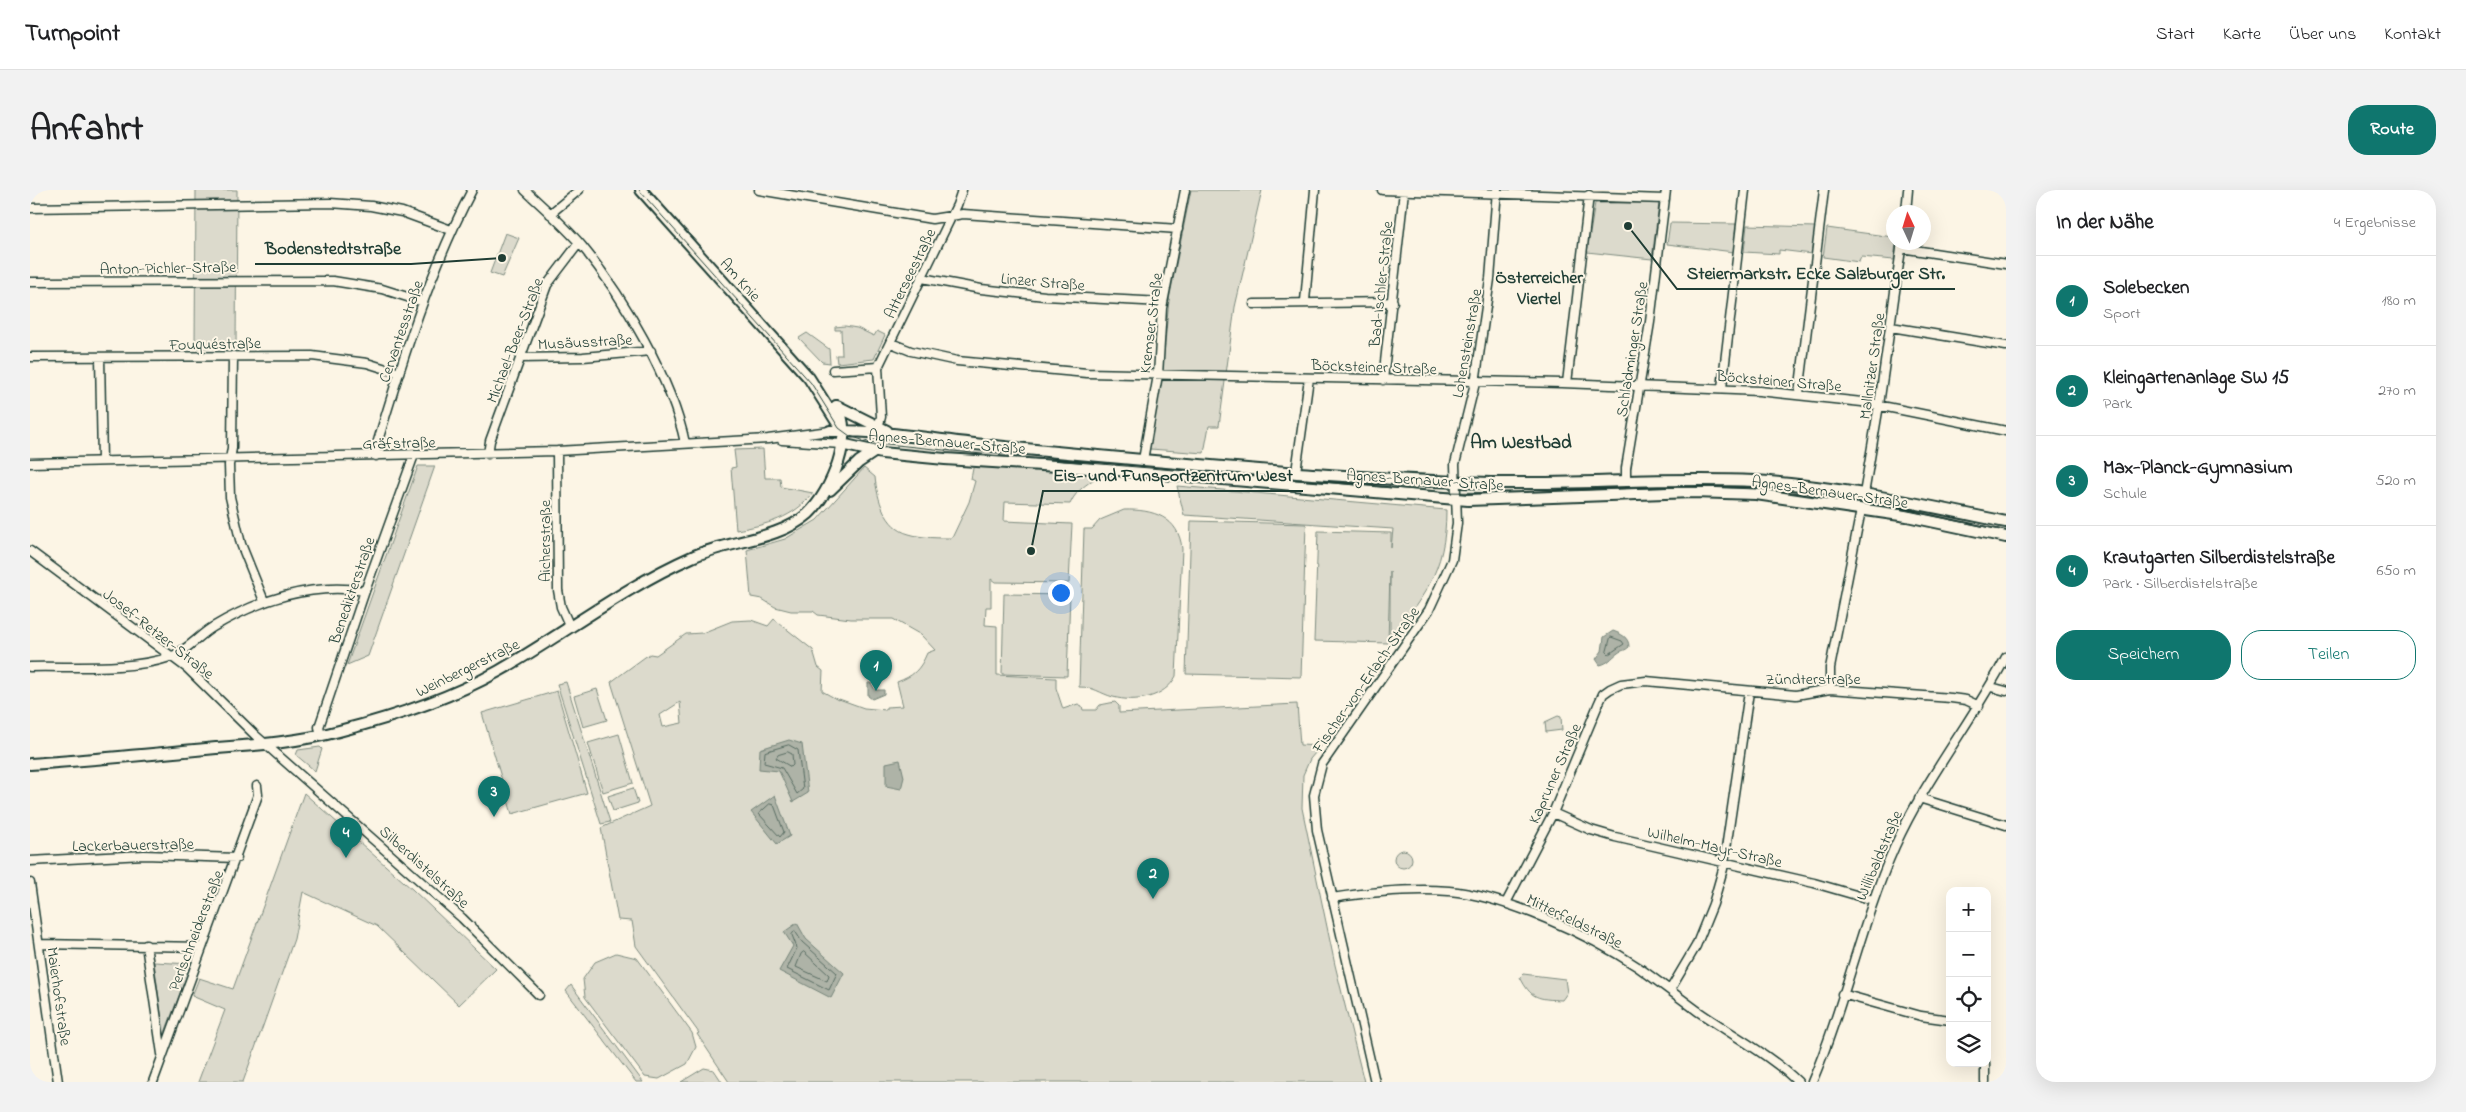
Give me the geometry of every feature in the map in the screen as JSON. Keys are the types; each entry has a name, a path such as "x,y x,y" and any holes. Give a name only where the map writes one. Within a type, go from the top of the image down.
{"main road":[{"name":"Am Knie","path":"641,190 809,378 847,431"},
{"name":"Am Knie","path":"816,389 836,406 856,416"},
{"path":"836,406 847,431"},
{"name":"Agnes-Bernauer-Straße","path":"856,416 892,433"},
{"name":"Weinbergerstraße","path":"30,764 265,744 321,736 401,713 448,696 497,672 655,575 695,555 791,525 807,515 824,495 834,475 841,444 847,431"},
{"name":"Agnes-Bernauer-Straße","path":"830,432 892,433 992,446 1143,460 1455,482 1504,484 1626,481 1756,481 1864,494 2006,522"},
{"path":"830,432 841,444"},
{"name":"Agnes-Bernauer-Straße","path":"841,444 874,452 1456,499 1526,500 1714,492 1778,496 1907,516 2006,537"},
{"path":"824,495 859,462 874,452"}],"street":[{"name":"Cervantesstraße","path":"376,456 377,444 423,302 451,230 472,190"},
{"path":"525,190 579,243 600,270 651,351 682,430 685,443"},
{"path":"550,214 579,190"},
{"path":"759,190 932,219 963,214 1178,229"},
{"name":"Atterseestraße","path":"878,367 951,217 962,190"},
{"name":"Kremser Straße","path":"1143,460 1158,375 1164,302 1185,190"},
{"path":"1305,301 1315,190"},
{"path":"1382,190 1497,191 1665,199"},
{"name":"Schladminger Straße","path":"1626,481 1626,468 1640,386 1666,190"},
{"path":"1722,388 1745,190"},
{"path":"1799,394 1824,190"},
{"path":"1907,205 1908,190"},
{"name":"Bad-Ischler-Straße","path":"1383,380 1404,191"},
{"name":"Lohensteinstraße","path":"1456,499 1454,464 1475,383 1490,281 1497,191"},
{"path":"1567,383 1589,195"},
{"path":"30,208 330,203 371,206 402,212 451,230"},
{"name":"Michael-Beer-Straße","path":"488,454 490,441 547,285 579,243"},
{"name":"Mallnitzer Straße","path":"1864,494 1880,405 1901,250"},
{"path":"1925,250 2006,264"},
{"name":"Linzer Straße","path":"922,278 981,289 1045,296 1164,302"},
{"name":"Anton-Pichler-Straße","path":"30,282 333,280 382,289 423,302"},
{"path":"1254,304 1305,301 1393,302"},
{"path":"1891,327 2006,346"},
{"name":"Böcksteiner Straße","path":"891,343 911,351 957,361 1069,371 1475,383 1567,383 1722,388 1799,394 1880,405 2006,431"},
{"name":"Musäusstraße","path":"520,358 583,357 651,351"},
{"path":"233,356 233,441 230,457 230,497 242,544 264,601"},
{"name":"Fouquéstraße","path":"30,357 312,356 367,363 399,373"},
{"path":"100,357 102,461"},
{"path":"833,370 878,367 881,417 878,427"},
{"path":"1296,472 1309,378"},
{"name":"Gräfstraße","path":"30,463 230,457 488,454 768,438 830,432"},
{"name":"Gräfstraße","path":"768,438 841,444"},
{"name":"Aicherstraße","path":"557,451 558,590 561,607 570,627"},
{"name":"Benedikterstraße","path":"321,736 319,727 414,455"},
{"name":"Fischer-von-Erlach-Straße","path":"1375,1082 1317,830 1314,810 1316,781 1322,764 1330,750 1436,599 1447,575 1455,547 1456,499"},
{"path":"1830,688 1830,668 1861,510"},
{"name":"Josef-Retzer-Straße","path":"30,551 172,656 215,694 265,744"},
{"path":"30,667 142,664 182,652 212,628 264,601 340,587 365,591"},
{"name":"Willibaldstraße","path":"1812,1082 1873,900 1894,847 1918,798 1991,687 2006,657"},
{"name":"Zündterstraße","path":"1646,681 1796,695 1830,688 1951,698 1966,700 1979,706"},
{"name":"Kapruner Straße","path":"1506,903 1553,813 1603,694 1620,684 1646,681"},
{"path":"1991,687 2006,691"},
{"path":"1670,990 1696,946 1713,904 1725,862 1749,692"},
{"name":"Silberdistelstraße","path":"265,744 462,918 539,995"},
{"name":"Perlschneiderstraße","path":"153,1082 236,858 258,795 257,786"},
{"path":"1918,798 2006,825"},
{"name":"Wilhelm-Mayr-Straße","path":"1553,813 1591,830 1615,837 1725,862 1873,900"},
{"name":"Lackerbauerstraße","path":"30,861 144,855 236,858"},
{"name":"Maierhofstraße","path":"30,883 58,1082"},
{"name":"Mitterfeldstraße","path":"1332,898 1407,890 1430,890 1464,894 1506,903 1619,956 1777,1063 1798,1082"},
{"path":"39,944 202,947"},
{"path":"146,945 162,1056"},
{"path":"1842,994 1921,1016 1946,1019"},
{"path":"1985,1067 1985,1082"}],"shaded area":[{"path":"196,190 237,190 236,348 195,348"},
{"path":"1191,190 1262,190 1235,307 1219,426 1209,426 1204,453 1150,449 1148,447 1162,375 1169,300"},
{"path":"1595,203 1659,203 1652,259 1587,252"},
{"path":"1670,223 1736,224 1734,252 1667,244"},
{"path":"1747,225 1815,227 1812,254 1779,250 1779,254 1744,252"},
{"path":"1827,228 1886,236 1886,250 1895,250 1894,260 1861,257 1859,262 1823,257"},
{"path":"505,233 519,238 502,277 490,273"},
{"path":"835,327 857,328 874,336 877,331 885,335 874,359 837,363 836,355 842,355 841,330 835,330"},
{"path":"807,333 829,349 830,363 822,362 799,338"},
{"path":"946,443 1390,480 1389,490 945,456"},
{"path":"763,449 765,478 780,478 781,487 813,493 797,509 779,519 758,526 736,530 731,468 736,467 734,450"},
{"path":"974,463 1104,470 1077,493 1070,504 1005,502 1004,521 1072,524 1069,583 995,582 991,579 991,607 986,607 985,625 997,626 997,675 1056,678 1056,688 1063,709 1078,704 1082,706 1083,710 1096,710 1100,705 1115,702 1119,706 1119,713 1297,704 1300,745 1321,746 1310,759 1303,775 1302,808 1335,965 1364,1082 729,1082 697,1034 699,1033 636,946 632,921 618,920 601,828 650,806 611,682 645,657 650,654 656,655 686,634 702,633 732,621 751,620 768,626 774,619 813,650 818,667 823,671 822,691 838,700 864,708 886,710 886,707 903,706 897,682 915,672 922,664 927,653 935,650 921,635 893,619 851,619 818,615 813,611 791,611 775,607 762,599 751,597 747,550 785,539 817,520 864,468 875,477 880,503 894,526 909,534 931,538 952,538 969,502 975,481 971,479","holes":["680,702 682,723 663,727 660,715"]},
{"path":"418,466 435,466 368,656 347,665"},
{"path":"1726,482 1853,494 1850,505 1762,492 1522,497 1522,489 1471,488 1471,486"},
{"path":"1177,486 1446,510 1442,551 1437,567 1422,596 1390,642 1390,572 1388,643 1314,641 1318,531 1391,533 1391,548 1393,529 1184,515"},
{"path":"1858,495 2006,526 2006,534 1856,506"},
{"path":"1124,510 1145,511 1163,517 1176,529 1182,549 1176,676 1165,689 1157,694 1140,699 1122,699 1093,689 1079,687 1084,529 1092,529 1100,520"},
{"path":"1191,521 1306,524 1301,677 1186,674"},
{"path":"1004,594 1070,595 1067,676 1002,674"},
{"path":"566,682 610,822 601,824 557,684"},
{"path":"597,689 607,720 583,727 574,696"},
{"path":"557,691 587,793 512,814 482,713"},
{"path":"1558,716 1561,717 1562,730 1546,732 1545,722"},
{"path":"619,734 633,783 603,792 588,743"},
{"path":"320,747 322,749 315,771 296,755 298,750"},
{"path":"633,788 638,803 613,811 608,796"},
{"path":"304,793 413,890 496,969 459,1005 377,926 303,892 294,939 243,1082 198,1082 225,1010 192,996 199,978 233,989"},
{"path":"1403,850 1409,853 1412,859 1409,865 1403,868 1397,865 1394,859 1397,853"},
{"path":"616,953 637,958 692,1033 696,1047 687,1064 659,1079 645,1077 585,997 583,979 595,962"},
{"path":"154,962 191,964 164,1035"},
{"path":"1523,974 1565,979 1567,993 1562,1000 1536,996 1524,984 1520,977"},
{"path":"571,985 643,1082 636,1082 566,991"},
{"path":"704,1068 714,1070 722,1082 681,1082"}],"water":[{"path":"1613,631 1626,638 1629,647 1618,653 1608,662 1600,665 1596,659 1602,651 1604,637"},
{"path":"868,683 871,683 875,690 884,690 884,694 872,699 868,696"},
{"path":"789,740 802,744 808,793 793,802 779,771 759,769 760,749"},
{"path":"900,760 904,777 901,789 886,786 886,763"},
{"path":"775,795 790,836 777,844 751,812"},
{"path":"797,923 806,939 844,973 831,998 779,971 793,946 784,932"}],"tram line":[{"path":"639,190 811,383 839,428 850,436 868,442 991,455 1442,492 1520,492 1678,487 1756,489 1850,500 2006,531"}],"place":[{"name":"Steiermarkstr. Ecke Salzburger Str.","path":"1628,226"},
{"name":"Bodenstedtstraße","path":"502,258"},
{"name":"Eis- und Funsportzentrum West","path":"1031,551"},
{"name":"Solebecken","path":"876,691"},
{"name":"Max-Planck-Gymnasium","path":"494,817"},
{"name":"Krautgarten Silberdistelstraße","path":"346,858"},
{"name":"Kleingartenanlage SW 15","path":"1153,899"}],"district":[{"name":"Österreicher Viertel","path":"1539,287"},
{"name":"Am Westbad","path":"1521,441"}]}
